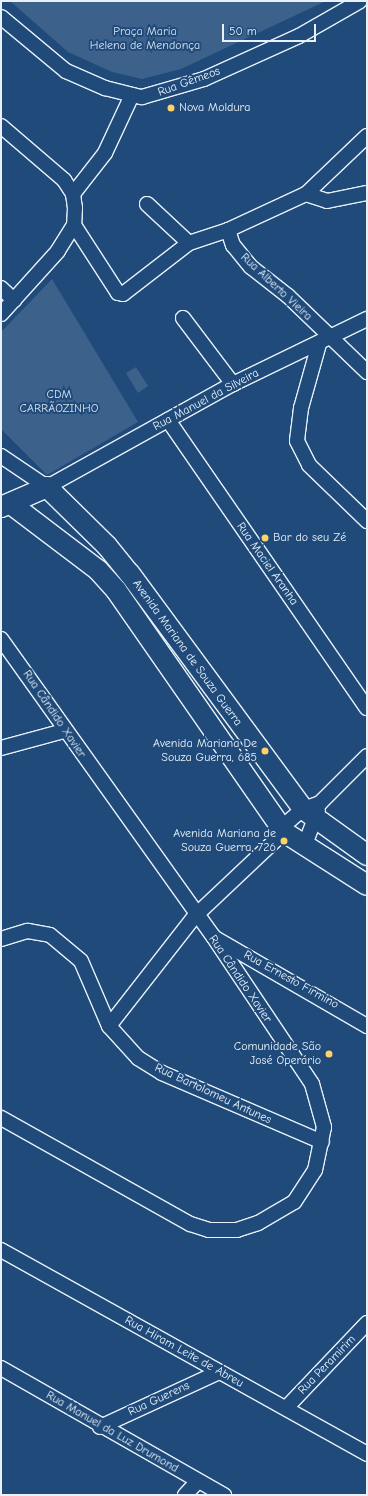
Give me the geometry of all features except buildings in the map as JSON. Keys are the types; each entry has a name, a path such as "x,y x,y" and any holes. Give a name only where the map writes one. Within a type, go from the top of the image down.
{"main road":[{"path":"4,502 47,487"},
{"name":"Avenida Mariana de Souza Guerra","path":"47,487 107,546 130,574 313,811 367,855"},
{"name":"Avenida Mariana de Souza Guerra","path":"4,502 98,570 116,590 282,830 304,847 367,886"}],"street":[{"name":"Rua Gêmeos","path":"1,17 66,71 132,95 158,94 204,78 299,36 360,1"},
{"path":"73,194 105,153 132,95"},
{"path":"1,126 64,180 73,194 74,225 118,294 123,294 189,243 228,230 306,194 367,136"},
{"path":"306,194 327,201 367,193"},
{"path":"147,204 189,243"},
{"path":"1,314 58,251 74,225"},
{"name":"Rua Alberto Vieira","path":"228,230 233,245 251,267 288,296 325,342"},
{"path":"1,288 14,300"},
{"path":"183,318 233,384"},
{"name":"Rua Manuel da Silveira","path":"47,487 233,384 325,342 367,320"},
{"path":"367,372 325,342 301,408 297,441 309,465 367,521"},
{"name":"Rua Maciel Aranha","path":"168,420 367,708"},
{"name":"Avenida Mariana de Souza Guerra","path":"1,456 47,487"},
{"name":"Rua Cândido Xavier","path":"1,639 195,916 213,936 312,1084 321,1112 322,1142 315,1170 294,1202 258,1223 237,1230 209,1230 190,1224 1,1118"},
{"path":"1,748 64,731"},
{"path":"109,1026 195,916 282,830 313,811 367,756"},
{"path":"304,847 313,811"},
{"name":"Rua Bartolomeu Antunes","path":"1,939 28,931 50,935 65,945 81,961 109,1026 138,1058 162,1072 322,1142"},
{"name":"Rua Ernesto Firmino","path":"213,936 367,1026"},
{"name":"Rua Hiram Leite de Abreu","path":"1,1250 219,1372 287,1407 367,1454"},
{"name":"Rua Peramirim","path":"287,1407 367,1323"},
{"name":"Rua Manuel da Luz Drumond","path":"1,1368 100,1427 224,1495"},
{"name":"Rua Guerens","path":"100,1427 219,1372"},
{"path":"185,1495 198,1482"}],"green space":[{"name":"Praça Maria Helena de Mendonça","path":"10,1 326,1 181,69 142,79 112,72 68,52"},
{"name":"CDM CARRÃOZINHO","path":"52,279 138,422 47,475 1,429 1,332"},
{"path":"136,367 148,386 138,393 126,373"}],"place":[{"name":"Nova Moldura","path":"171,108"},
{"name":"Bar do seu Zé","path":"265,538"},
{"name":"Avenida Mariana De Souza Guerra, 685","path":"265,751"},
{"name":"Avenida Mariana de Souza Guerra, 726","path":"284,841"},
{"name":"Comunidade São José Operário","path":"329,1054"}]}
